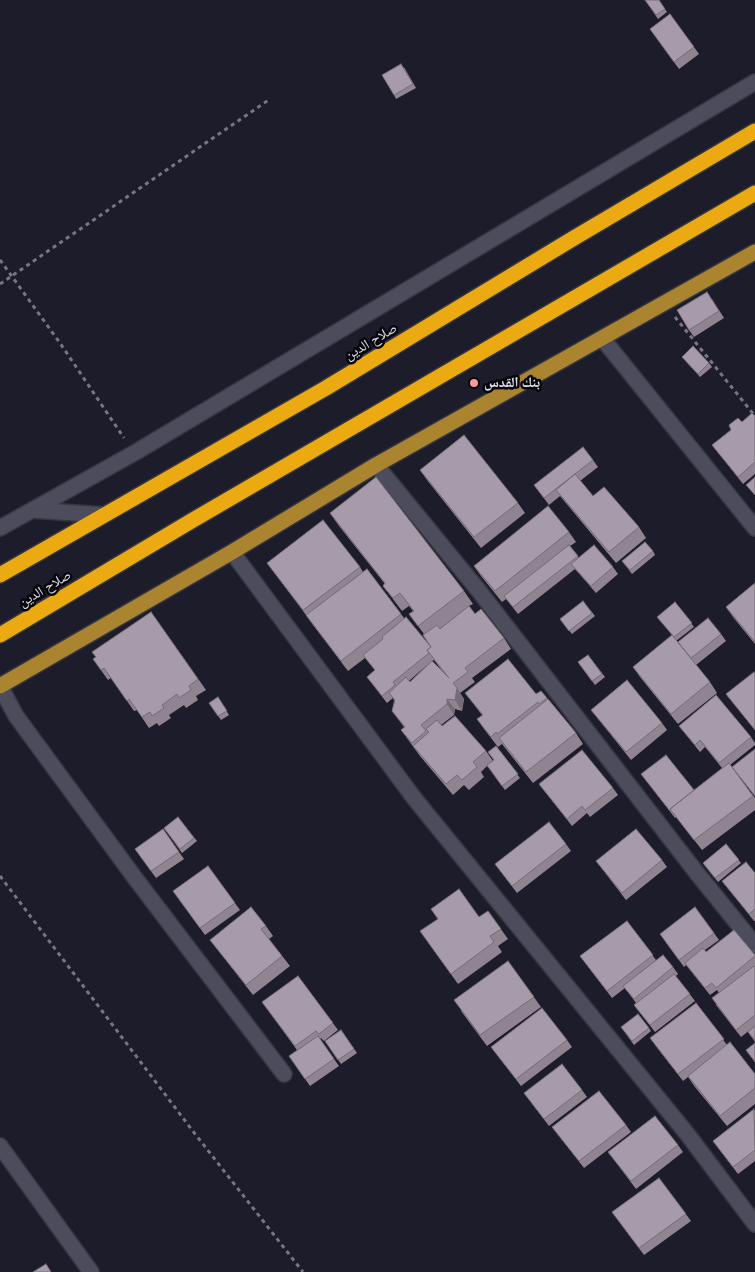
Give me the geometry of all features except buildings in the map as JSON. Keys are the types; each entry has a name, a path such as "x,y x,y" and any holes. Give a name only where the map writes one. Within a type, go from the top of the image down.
{"highway":[{"name":"صلاح الدين","path":"0,575 326,388 755,131"},
{"name":"صلاح الدين","path":"0,635 755,193"}],"main road":[{"path":"0,686 232,552 376,465 755,252"}],"street":[{"path":"0,528 136,452 755,82"},
{"path":"602,338 755,528"},
{"path":"376,465 479,591 696,872 755,945"},
{"path":"32,510 104,516"},
{"path":"232,552 414,798 688,1135 755,1224"},
{"path":"0,686 16,716 141,886 284,1074"},
{"path":"0,1146 91,1272"}],"path":[{"path":"0,284 270,99"},
{"path":"0,260 60,343 117,429 136,452"},
{"path":"663,304 720,371 755,416"},
{"path":"0,876 192,1130 303,1272"}],"place":[{"name":"بنك القدس","path":"474,383"}]}
